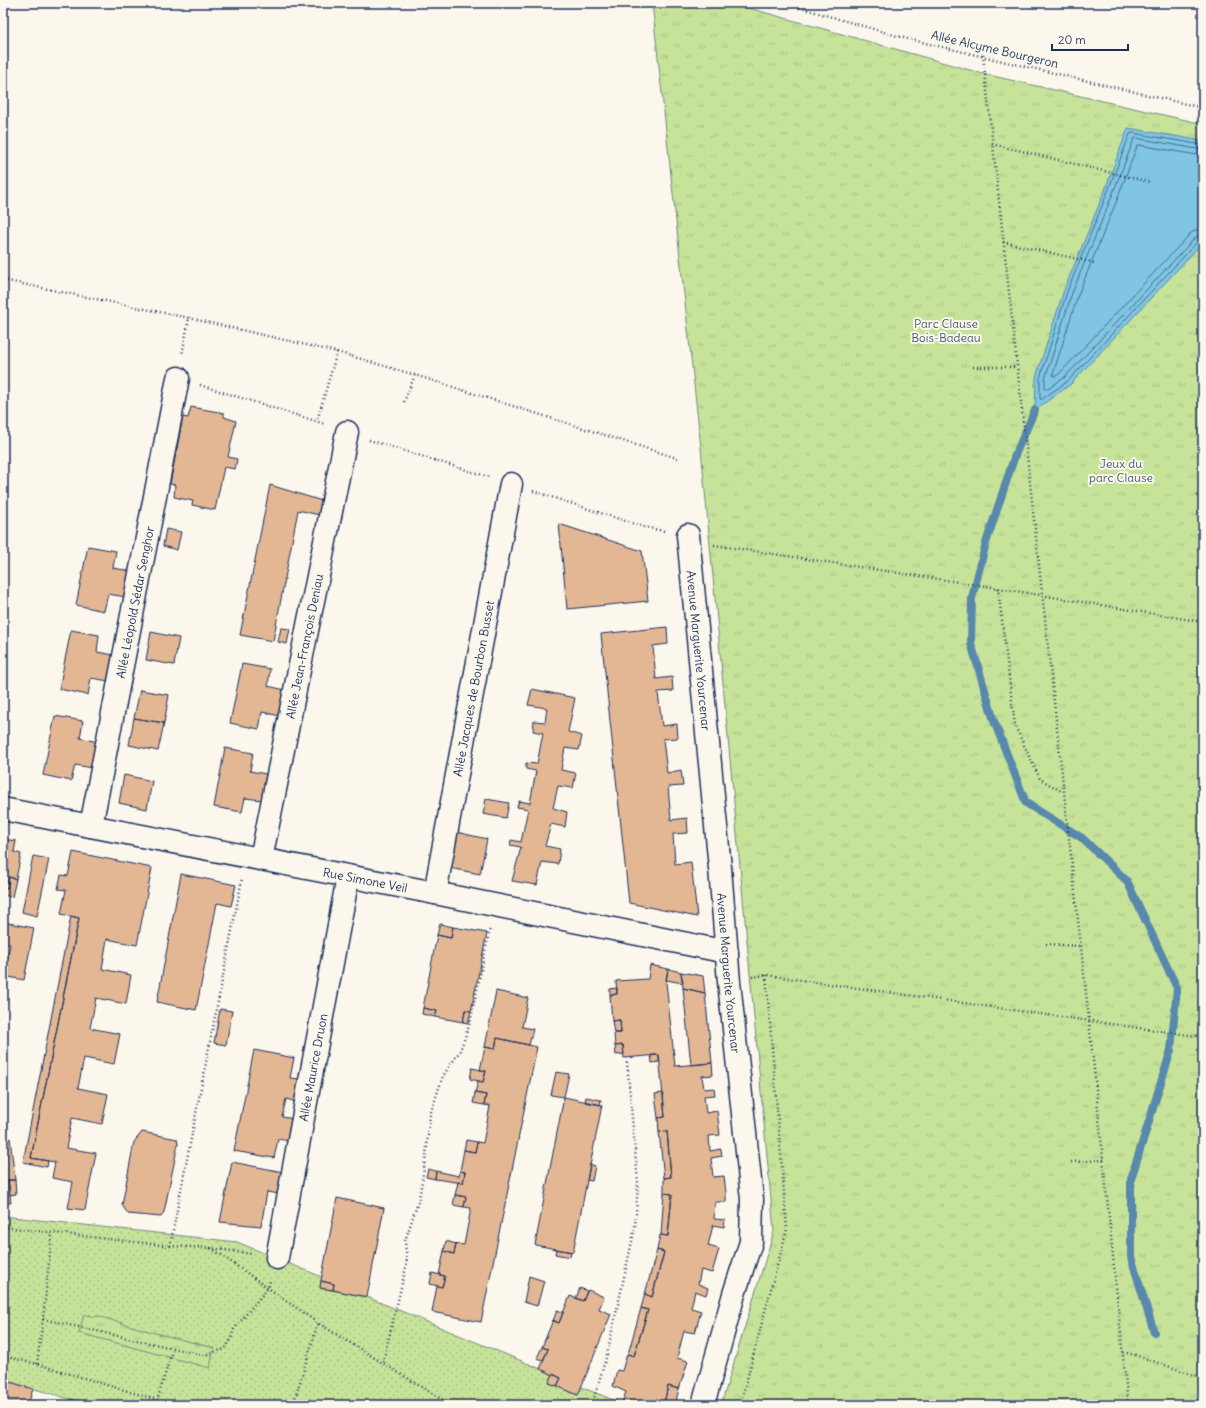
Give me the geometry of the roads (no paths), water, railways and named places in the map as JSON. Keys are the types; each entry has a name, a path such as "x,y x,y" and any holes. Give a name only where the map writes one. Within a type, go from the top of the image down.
{"street":[{"name":"Allée Léopold Sédar Senghor","path":"91,826 178,378"},
{"name":"Allée Jean-François Deniau","path":"253,858 346,432"},
{"name":"Allée Jacques de Bourbon Busset","path":"435,893 511,484"},
{"name":"Avenue Marguerite Yourcenar","path":"689,539 729,982 752,1199 750,1242 703,1405"},
{"name":"Rue Simone Veil","path":"3,809 435,893 727,952"},
{"name":"Allée Maurice Druon","path":"277,1258 348,877"}],"water":[{"path":"1128,128 1203,141 1203,242 1071,384 1035,410 1036,377 1064,290 1103,195"}],"waterway":[{"path":"1035,410 1015,455 986,543 972,598 971,643 994,721 1026,803 1082,838 1127,881 1177,988 1171,1050 1131,1179 1131,1257 1154,1332"}],"park label":[{"name":"Parc Clause Bois-Badeau","path":"946,330"},
{"name":"Jeux du parc Clause","path":"1121,470"}]}
